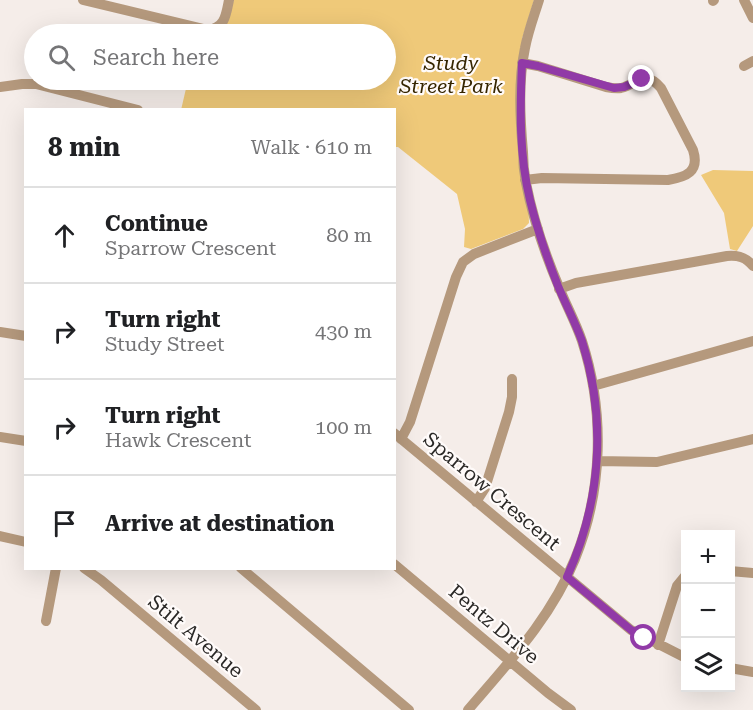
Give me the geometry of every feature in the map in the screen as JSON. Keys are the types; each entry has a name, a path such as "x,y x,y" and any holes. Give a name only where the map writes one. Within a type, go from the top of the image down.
{"street":[{"path":"83,0 182,24"},
{"path":"221,24 230,0"},
{"path":"468,710 535,630 550,609 567,577 587,523 597,461 598,429 593,386 580,336 559,289 538,229 525,180 520,116 522,63 539,0"},
{"path":"744,0 753,18"},
{"path":"522,63 614,88 624,87 642,79 656,82 662,88 693,150 695,159 693,170 687,175 668,180 542,178 525,180"},
{"path":"0,87 24,84"},
{"path":"54,90 97,104 124,108"},
{"path":"398,436 410,422 463,262 474,254 538,229"},
{"path":"559,289 576,283 727,256 742,257 753,266"},
{"path":"0,332 24,336"},
{"path":"593,386 753,341"},
{"path":"476,502 485,488 509,412 512,379"},
{"name":"Sparrow Crescent","path":"398,436 631,630 681,656"},
{"path":"0,437 24,441"},
{"path":"597,461 657,462 753,439"},
{"path":"0,536 24,542"},
{"name":"Pentz Drive","path":"396,566 571,710"},
{"path":"46,621 56,570"},
{"name":"Stilt Avenue","path":"87,570 256,710"},
{"path":"243,570 409,710"},
{"path":"735,571 753,573"},
{"path":"658,645 677,586 681,581"},
{"path":"735,669 753,672"}],"green space":[{"name":"Study Street Park","path":"234,0 534,0 522,39 529,223 523,229 471,249 464,247 465,229 457,194 396,147 396,108 181,108 186,90 396,90 396,24 223,24"},
{"path":"713,170 753,171 753,226 737,251 730,249 724,213 701,175"}],"route":[{"path":"642,79 620,88 606,87 522,63 520,108 525,180 530,202 559,289 582,342 595,402 598,447 595,477 584,535 567,577 596,603 644,638"}]}
